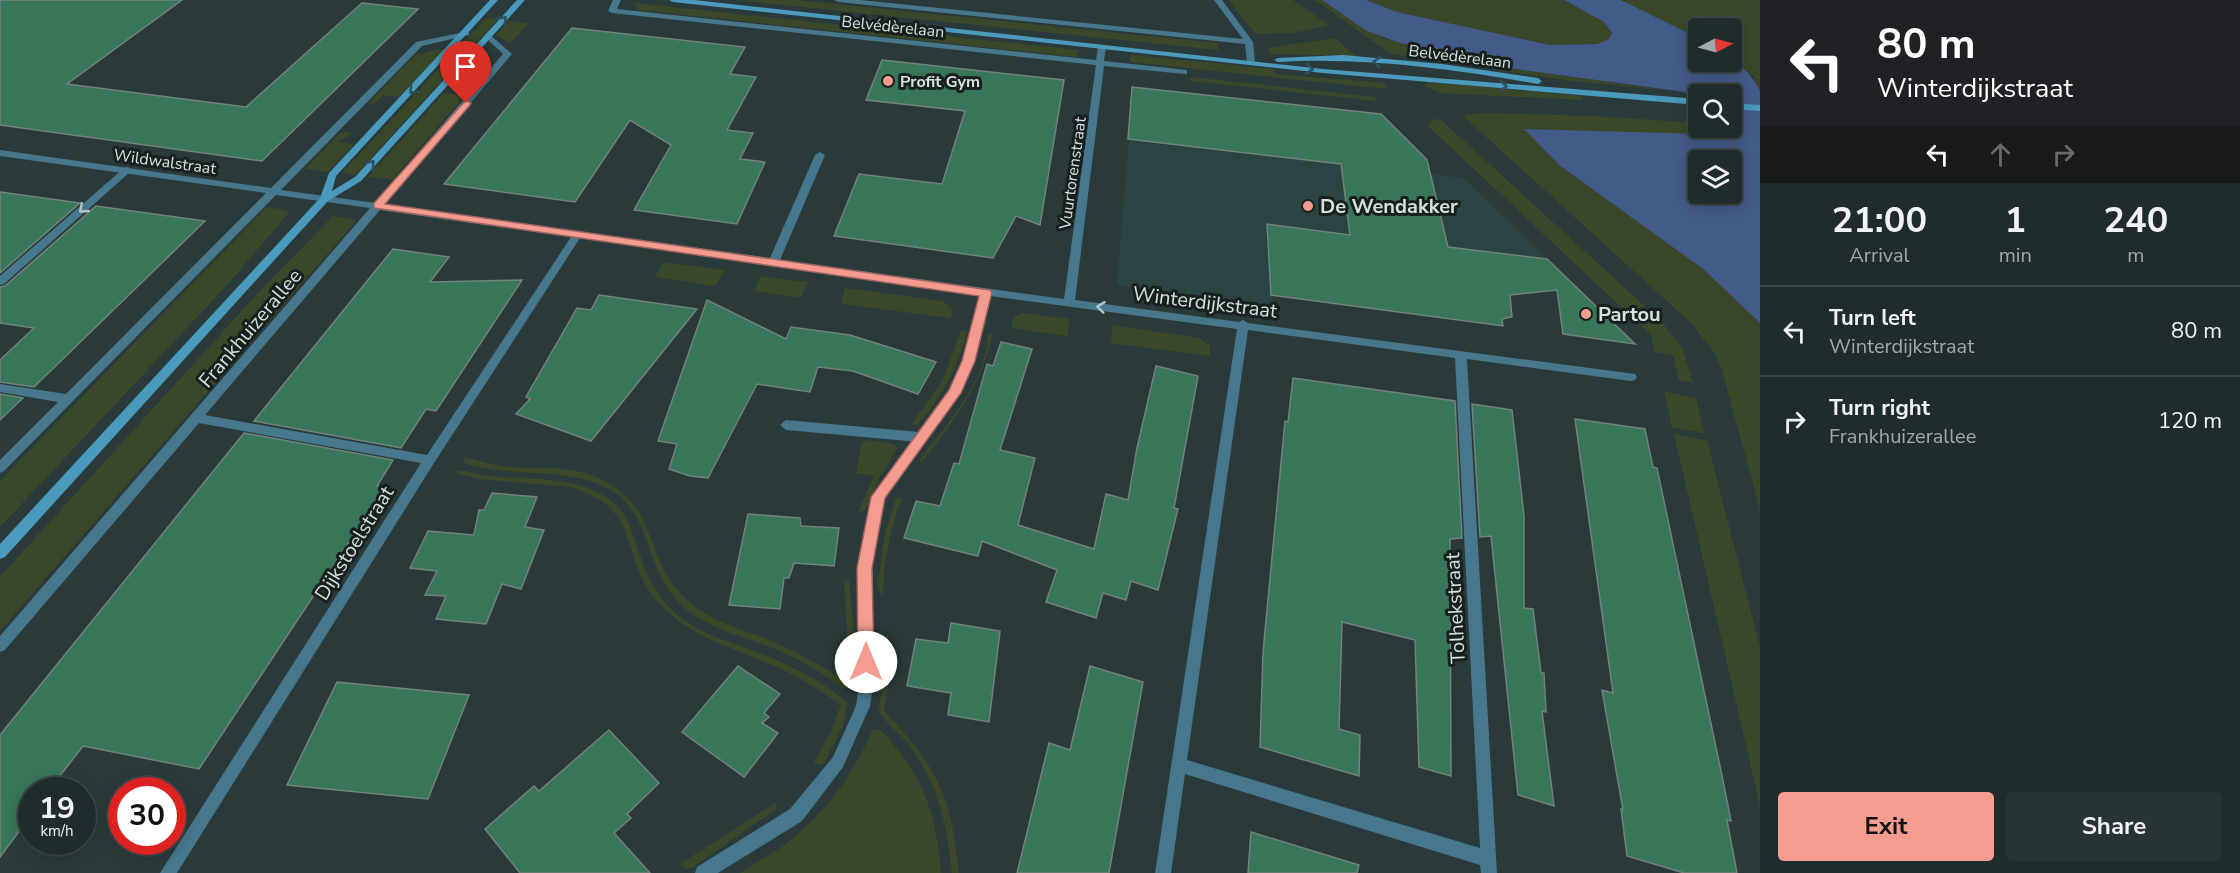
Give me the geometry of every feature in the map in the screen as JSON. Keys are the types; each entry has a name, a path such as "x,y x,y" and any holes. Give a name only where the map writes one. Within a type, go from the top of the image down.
{"street":[{"name":"Frankhuizerallee","path":"325,199 332,175 466,33 494,0"},
{"name":"Frankhuizerallee","path":"0,553 325,199 358,179 521,0"},
{"name":"Belvédèrelaan","path":"617,0 612,11 1184,72"},
{"name":"Belvédèrelaan","path":"673,0 1251,62 1688,101"},
{"name":"Belvédèrelaan","path":"838,0 1249,42"},
{"path":"1218,0 1249,42 1251,62"},
{"path":"0,468 419,44 466,33"},
{"name":"Frankhuizerallee","path":"0,646 508,54 489,36"},
{"name":"Vuurtorenstraat","path":"1069,303 1102,64 1102,47"},
{"name":"Belvédèrelaan","path":"1251,62 1328,58 1434,66 1664,99"},
{"path":"1742,107 1760,108"},
{"name":"Wildwalstraat","path":"2,154 325,199"},
{"path":"773,263 820,155"},
{"path":"0,282 127,170"},
{"name":"Winterdijkstraat","path":"325,199 773,263 1631,377"},
{"name":"Dijkstoelstraat","path":"168,873 430,460 577,236"},
{"path":"703,873 796,814 838,762 863,706 866,685 865,568 878,497 919,437 939,416 969,361 986,292"},
{"path":"1163,873 1243,324"},
{"name":"Tolhekstraat","path":"1180,765 1489,866 1461,356"},
{"path":"0,388 68,399"},
{"path":"197,418 430,460"},
{"path":"786,425 919,437"}],"shaded area":[{"name":"De Wendakker","path":"1129,141 1464,178 1553,265 1266,234 1273,305 1117,285"}],"green space":[{"path":"735,0 796,0 1218,43 1218,50"},
{"path":"1228,0 1293,0 1329,25 1293,33 1256,34"},
{"path":"1315,0 1322,0 1382,38 1507,68 1666,90 1580,82 1496,70 1491,66 1391,54"},
{"path":"1366,0 1564,0 1604,22 1612,33 1609,39 1597,44 1550,45 1397,12"},
{"path":"1621,0 1760,0 1760,91 1753,76 1742,67 1742,18 1688,18 1688,33"},
{"path":"634,3 1079,50 1077,57 638,10"},
{"path":"486,18 498,19 355,175 342,173"},
{"path":"509,21 528,23 511,43 496,35"},
{"path":"1335,38 1356,56 1270,54 1268,48"},
{"path":"444,50 398,97 383,95 374,104 368,104 415,55"},
{"path":"1131,55 1274,69 1275,74 1384,83 1387,89 1130,62"},
{"path":"475,77 480,78 392,180 368,177 444,93 459,95"},
{"path":"1190,77 1375,97 1376,101 1190,81"},
{"path":"1429,82 1581,96 1583,100 1440,93 1424,85"},
{"path":"1486,113 1593,116 1688,122 1688,134 1524,129 1559,165 1703,269 1760,323 1760,509 1721,367 1714,352 1691,323 1462,115"},
{"path":"1440,119 1661,321 1683,350 1693,383 1679,380 1673,355 1655,352 1651,335 1428,126 1432,120"},
{"path":"341,132 352,133 338,142 354,144 328,172 305,169"},
{"path":"267,207 290,211 229,283 0,527 0,481"},
{"path":"333,216 357,220 0,631 0,577 258,293"},
{"path":"663,262 724,271 715,286 655,277"},
{"path":"761,276 808,283 800,298 754,291"},
{"path":"845,288 943,301 952,309 951,318 841,304"},
{"path":"1023,313 1069,319 1068,336 1011,328 1013,318"},
{"path":"1113,325 1199,338 1210,346 1210,356 1111,343"},
{"path":"961,330 967,331 959,357 948,380 935,403 918,424 911,425 944,378"},
{"path":"988,334 992,335 981,371 965,403 921,463 920,459 964,401 973,385 986,351"},
{"path":"1664,391 1696,398 1705,434 1672,427"},
{"path":"1674,434 1707,441 1760,647 1760,806"},
{"path":"868,440 894,444 898,448 881,475 865,510 858,513 874,476 856,473 861,444"},
{"path":"463,457 506,466 557,468 601,479 620,491 633,504 642,518 670,580 692,605 715,619 796,652 846,681 848,653 844,580 849,581 856,656 854,684 849,688 844,688 788,655 710,624 686,609 665,584 640,523 632,510 607,488 590,481 554,474 482,468 464,463"},
{"path":"462,470 494,476 560,481 592,490 614,503 621,510 631,528 653,586 677,615 705,632 792,667 847,702 844,723 825,762 819,765 814,762 830,734 841,705 795,676 698,633 669,613 644,583 620,520 609,507 593,496 570,487 478,479 454,472"},
{"path":"902,497 888,545 883,595 877,589 885,533 896,499"},
{"path":"888,635 889,682 884,711 917,749 939,784 951,823 959,873 952,873 944,822 928,776 910,746 879,712 884,667 883,639"},
{"path":"873,730 881,730 917,779 931,812 941,873 740,873 796,836 823,810 855,764"},
{"path":"777,802 776,809 692,868 686,869 680,864"}],"water":[{"path":"1322,0 1366,0 1397,12 1550,45 1597,44 1609,39 1612,33 1604,22 1564,0 1621,0 1688,33 1688,72 1742,72 1742,67 1760,91 1760,323 1703,269 1559,165 1524,129 1688,134 1688,138 1742,138 1742,84 1688,84 1688,98 1685,92 1507,68 1459,54 1400,43 1367,31"}],"building":[{"path":"0,0 182,0 67,84 246,107 362,3 418,9 262,161 0,125"},
{"path":"572,28 745,47 730,74 756,77 727,130 753,133 740,159 765,162 737,224 634,210 671,145 630,120 575,202 444,184"},
{"path":"882,60 1064,80 1040,225 1016,216 993,258 834,236 859,174 942,184 965,111 866,100"},
{"path":"1132,87 1381,114 1427,160 1448,247 1547,259 1635,344 1563,334 1557,290 1510,295 1512,317 1502,319 1503,326 1271,295 1267,224 1350,235 1341,164 1128,139"},
{"path":"0,192 80,203 0,273"},
{"path":"96,206 205,221 34,387 0,382 0,360 34,328 0,323 0,287 5,286"},
{"path":"393,249 449,257 430,282 522,280 436,411 426,409 401,448 254,421"},
{"path":"599,295 697,309 591,441 516,414 530,399 526,397 577,308 591,310"},
{"path":"707,300 786,339 791,327 850,335 936,362 918,394 853,371 818,367 810,392 757,384 708,478 690,476 669,469 677,444 658,441"},
{"path":"1001,342 1032,349 1000,450 1035,458 1018,525 1094,549 1106,494 1128,500 1137,448 1156,366 1198,376 1174,508 1178,509 1158,590 1131,581 1126,600 1103,593 1096,618 1046,602 1057,570 982,541 978,556 904,538 916,501 940,506 954,463 959,464 987,364 993,366"},
{"path":"1293,378 1455,401 1462,538 1450,539 1451,776 1419,767 1415,640 1342,622 1339,729 1360,735 1359,776 1260,747 1263,652 1285,421 1288,422"},
{"path":"0,394 23,398 0,420"},
{"path":"1472,404 1512,410 1524,516 1524,608 1533,609 1541,673 1544,673 1546,712 1542,711 1554,806 1518,795 1491,536 1480,537"},
{"path":"1575,419 1645,429 1653,467 1657,468 1721,771 1731,821 1727,820 1737,873 1684,873 1627,856 1621,809 1623,810 1602,690 1613,693"},
{"path":"244,433 393,460 377,486 386,486 199,769 83,746 59,777 18,777 18,833 0,857 0,735"},
{"path":"492,493 537,497 525,527 544,530 521,589 502,584 486,624 436,619 446,596 425,595 437,571 410,568 428,531 474,535 479,510 484,510"},
{"path":"748,514 800,518 801,526 839,528 834,566 794,563 789,578 784,578 780,609 729,605"},
{"path":"951,623 1000,631 989,722 948,715 951,693 907,686 916,639 948,643"},
{"path":"738,666 780,694 764,713 769,717 762,723 778,733 744,777 682,732"},
{"path":"1090,666 1143,682 1109,873 1017,873 1049,743 1070,750"},
{"path":"337,682 469,695 428,799 287,785"},
{"path":"609,730 659,783 627,814 631,818 614,833 650,873 520,873 485,829 534,786 539,791"},
{"path":"1251,832 1359,865 1357,873 1248,873"}],"place":[{"name":"Profit Gym","path":"888,81"},
{"name":"De Wendakker","path":"1308,206"},
{"name":"Partou","path":"1586,314"}],"route":[{"path":"466,103 378,206 577,236 986,292 969,361 954,393 939,416 919,437 878,497 865,568 866,662"}]}
